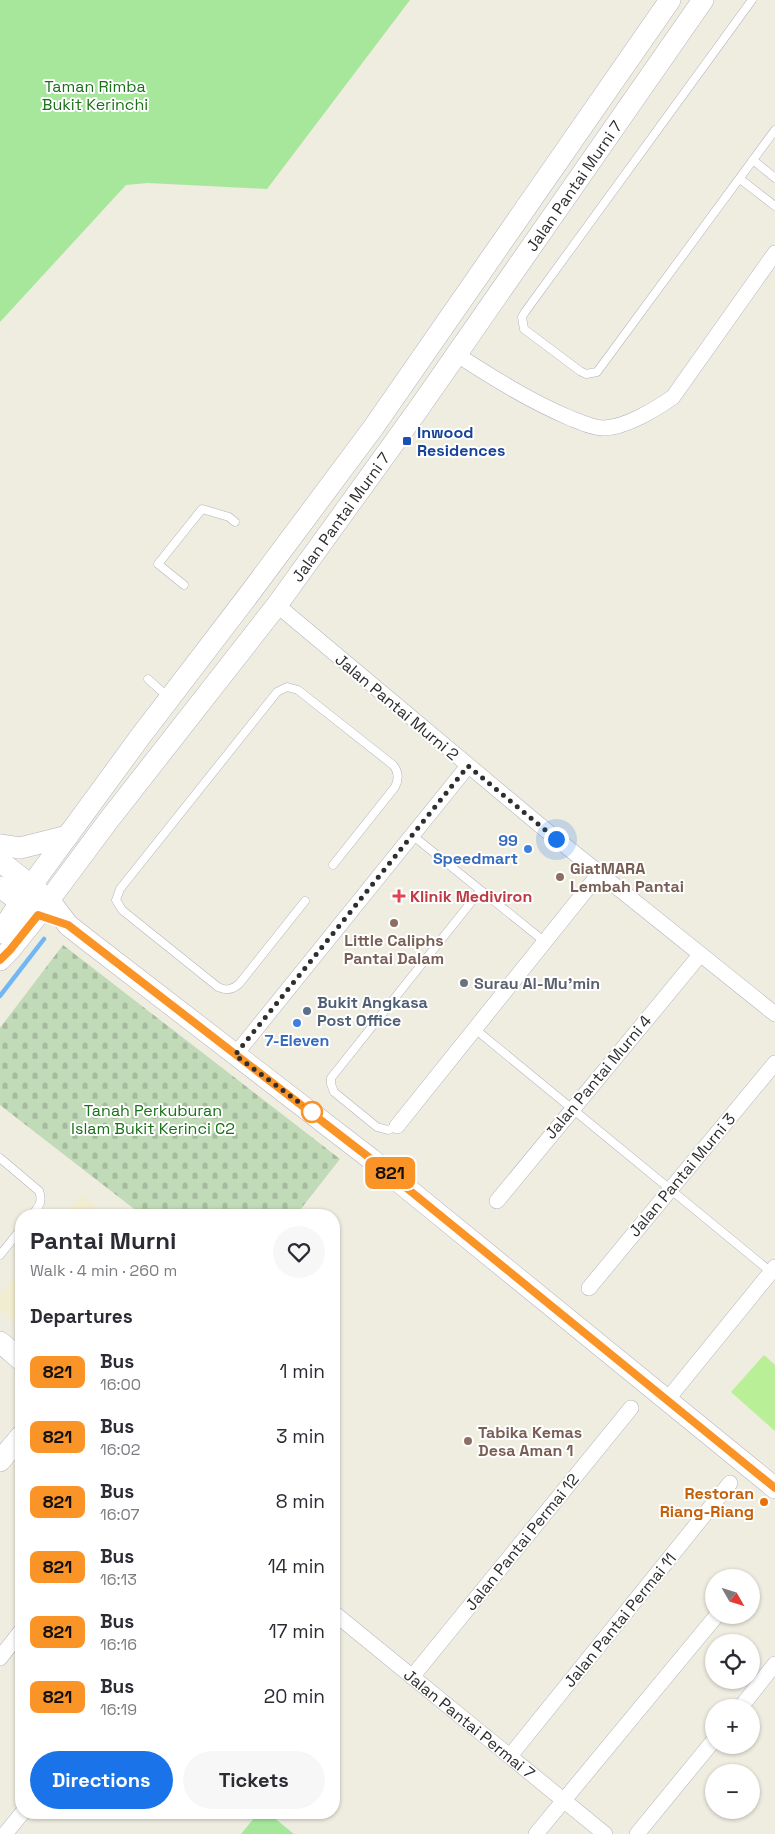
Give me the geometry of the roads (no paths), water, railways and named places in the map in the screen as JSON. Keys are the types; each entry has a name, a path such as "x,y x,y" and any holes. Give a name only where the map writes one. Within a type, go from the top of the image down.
{"main road":[{"name":"Jalan Pantai Murni 7","path":"0,933 68,836 373,428 670,0"},
{"name":"Jalan Pantai Murni 7","path":"0,960 44,908 108,821 277,605 456,354 703,0"},
{"path":"0,845 20,848 68,836"},
{"path":"0,860 26,894 364,1153 775,1488"},
{"path":"0,887 26,894"},
{"path":"0,1342 15,1355"},
{"path":"0,1461 15,1443"}],"street":[{"path":"456,354 489,376 547,408 582,423 603,428 629,421 654,410 673,397 775,253"},
{"name":"Jalan Pantai Murni 2","path":"277,605 599,874 775,1014"},
{"path":"235,1055 468,766"},
{"path":"397,1126 599,874"},
{"name":"Jalan Pantai Murni 4","path":"497,1201 572,1107 700,955"},
{"name":"Jalan Pantai Murni 3","path":"589,1288 670,1188 775,1064"},
{"path":"667,1400 773,1269"},
{"name":"Jalan Pantai Permai 12","path":"412,1677 631,1408"},
{"name":"Jalan Pantai Permai 11","path":"510,1756 730,1483"},
{"name":"Jalan Pantai Permai 7","path":"340,1619 605,1834"},
{"path":"536,1834 710,1624"},
{"path":"0,1658 5,1640"},
{"path":"748,1699 773,1670"},
{"path":"637,1834 705,1751"},
{"path":"6,1834 18,1819"}],"lane":[{"path":"752,0 525,312 522,317 524,329 580,371 586,374 597,372 775,130"},
{"path":"753,160 775,178"},
{"path":"740,179 775,206"},
{"path":"184,585 158,564 163,557 202,509 228,517 235,522"},
{"path":"148,679 170,698"},
{"path":"305,901 239,984 229,990 218,987 122,910 116,900 120,889 272,699 281,689 287,687 298,690 397,770 398,776 395,787 333,865"},
{"path":"412,835 545,942"},
{"path":"397,1126 388,1130 377,1127 334,1092 331,1078 480,891"},
{"path":"475,1029 670,1188 773,1269"},
{"path":"0,1158 40,1191 41,1203 36,1209"},
{"path":"0,1255 15,1236"}],"waterway":[{"path":"0,996 44,939"}],"place":[{"name":"Inwood Residences","path":"407,441"},
{"name":"99 Speedmart","path":"528,849"},
{"name":"GiatMARA Lembah Pantai","path":"560,877"},
{"name":"Klinik Mediviron","path":"399,896"},
{"name":"Little Caliphs Pantai Dalam","path":"394,923"},
{"name":"Surau Al-Mu'min","path":"464,983"},
{"name":"Bukit Angkasa Post Office","path":"307,1011"},
{"name":"7-Eleven","path":"297,1023"},
{"name":"Tabika Kemas Desa Aman 1","path":"468,1441"},
{"name":"Restoran Riang-Riang","path":"764,1502"}],"park label":[{"name":"Taman Rimba Bukit Kerinchi","path":"95,95"},
{"name":"Tanah Perkuburan Islam Bukit Kerinci C2","path":"153,1119"}]}
